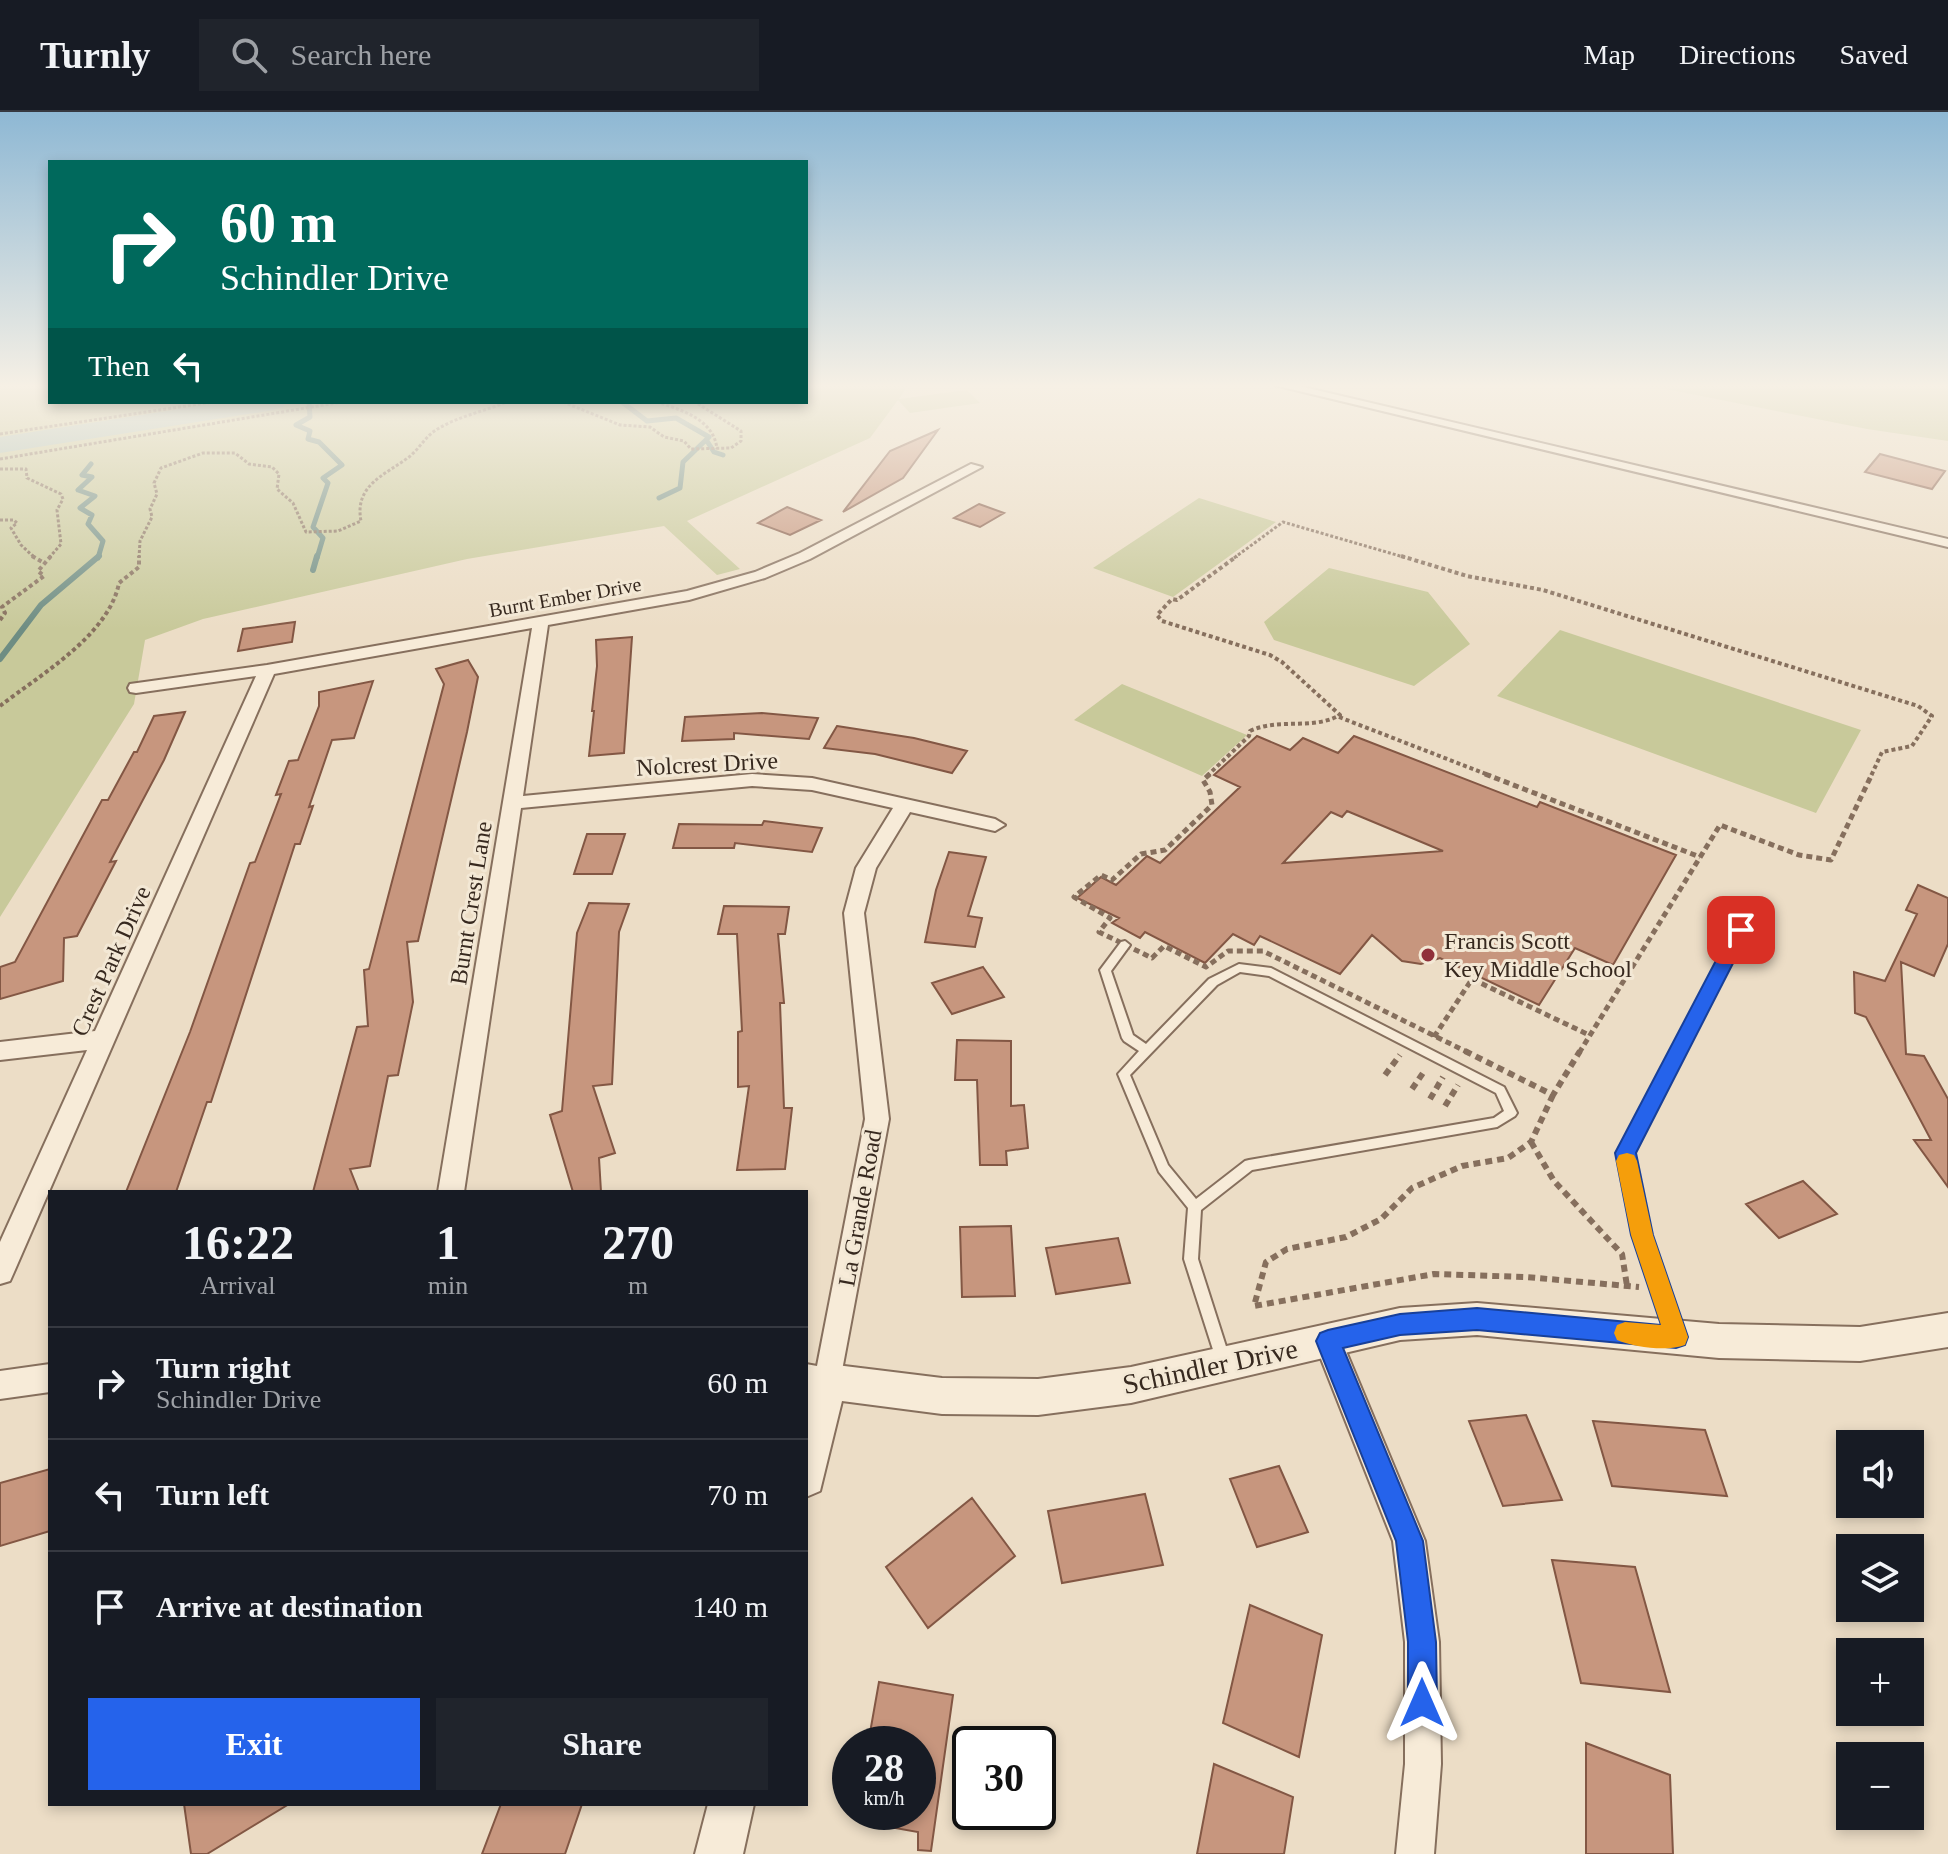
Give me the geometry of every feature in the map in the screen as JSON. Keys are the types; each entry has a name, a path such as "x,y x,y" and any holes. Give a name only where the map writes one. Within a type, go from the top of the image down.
{"street":[{"path":"1623,466 1948,543"},
{"name":"Burnt Ember Drive","path":"136,688 267,670 689,595 760,575 805,556 976,467"},
{"name":"Burnt Crest Lane","path":"451,1190 541,622"},
{"name":"Crest Park Drive","path":"0,1272 267,670"},
{"name":"Nolcrest Drive","path":"513,803 752,780 812,784 995,825"},
{"name":"La Grande Road","path":"808,1459 817,1380 877,1119 854,913 866,868 905,804"},
{"path":"0,1051 105,1039"},
{"name":"Schindler Drive","path":"817,1380 942,1396 1038,1397 1131,1385 1400,1324 1477,1319 1676,1337 1860,1344 1948,1330"},
{"path":"1328,1341 1409,1541 1422,1642 1423,1764 1415,1854"},
{"path":"0,1385 48,1378"},
{"path":"719,1854 731,1806"}],"lane":[{"path":"1676,1337 1642,1235 1625,1153 1754,904"},
{"path":"1125,945 1105,970 1128,1038 1147,1050"},
{"path":"1195,1207 1249,1165 1497,1122 1511,1113 1500,1090 1271,972 1239,968 1213,982 1124,1074 1163,1168 1195,1207 1191,1259 1225,1364"}],"path":[{"path":"0,706 36,678 59,665 115,604 119,583 139,567 140,538 152,517 150,509 157,494 154,483 161,468 166,466"},
{"path":"267,466 279,474 277,489 293,503 306,532 338,531 361,521 357,509 367,486 391,466"},
{"path":"0,469 26,469 27,478 48,487 63,499 57,510 61,544 38,571 44,576 5,604 2,607 5,613 0,620"},
{"path":"0,520 14,520 17,523 11,528 17,544 31,558 44,563"},
{"path":"1339,717 1336,710 1270,655 1162,621 1157,612 1283,522 1290,522 1467,576 1543,590 1918,706 1932,716 1912,746 1882,752 1831,860 1799,855 1720,825 1553,1095 1531,1142 1508,1158 1462,1166 1412,1188 1381,1219 1346,1237 1287,1249 1266,1262 1254,1306 1434,1274 1526,1277 1660,1290"},
{"path":"1553,1095 1263,951 1228,951 1206,967 1164,946 1152,958 1099,932 1110,918 1074,897 1101,875 1112,880 1141,854 1165,850 1206,813 1212,799 1203,780 1249,736 1250,731 1266,722 1308,725 1339,717 1700,857"},
{"path":"1434,1037 1472,979 1589,1035"},
{"path":"1385,1075 1403,1051"},
{"path":"1412,1089 1429,1065"},
{"path":"1430,1099 1446,1073"},
{"path":"1445,1106 1461,1081"},
{"path":"1531,1142 1554,1181 1622,1254 1627,1286"}],"green space":[{"path":"0,466 808,466 687,521 740,569 717,575 664,526 467,559 203,619 145,640 134,704 0,917"},
{"path":"1199,498 1276,522 1173,597 1093,568"},
{"path":"1329,568 1428,592 1470,644 1414,686 1274,640 1264,622"},
{"path":"1560,630 1861,730 1816,813 1497,696"},
{"path":"1122,684 1247,735 1202,776 1074,720"}],"building":[{"path":"878,466 912,466 903,478 843,512"},
{"path":"1870,466 1927,466 1945,471 1932,489 1865,472"},
{"path":"979,504 1004,513 980,527 954,518"},
{"path":"787,507 821,520 790,535 758,523"},
{"path":"295,622 292,642 238,651 243,629"},
{"path":"632,637 624,753 589,756 597,666 596,640"},
{"path":"468,660 478,677 418,941 407,942 413,1002 398,1075 388,1076 370,1166 350,1169 358,1190 314,1190 357,1027 368,1026 364,970 369,969 444,684 436,669"},
{"path":"373,681 354,738 332,740 309,807 313,806 300,844 295,844 211,1102 207,1102 177,1190 127,1190 190,1032 250,863 255,862 281,794 276,795 289,761 298,760 319,706 319,692"},
{"path":"185,712 164,760 110,862 116,861 77,936 64,938 63,981 0,999 0,967 15,962 102,800 108,800 154,716"},
{"path":"762,713 818,718 809,739 734,733 734,739 682,741 685,717"},
{"path":"837,726 914,738 967,751 952,773 875,754 824,748"},
{"path":"1257,736 1290,750 1303,738 1338,753 1354,736 1537,807 1540,802 1676,855 1613,965 1575,948 1539,1005 1440,958 1421,964 1402,961 1372,935 1340,974 1260,936 1254,945 1233,934 1205,963 1145,932 1140,938 1112,923 1119,918 1077,898 1101,877 1116,885 1147,856 1160,863 1240,787 1214,775","holes":["1347,811 1443,851 1283,863 1331,812 1342,817"]},
{"path":"764,821 822,828 812,852 735,843 734,848 673,848 679,824 762,825"},
{"path":"587,834 625,834 612,874 574,874"},
{"path":"949,852 986,857 968,916 982,918 975,947 925,942 936,890"},
{"path":"1918,885 1948,898 1948,944 1934,976 1901,962 1906,1054 1924,1056 1948,1099 1948,1187 1914,1140 1931,1140 1866,1017 1855,1013 1854,972 1885,981 1917,914 1906,910"},
{"path":"589,903 629,904 619,932 612,1084 593,1086 615,1153 599,1158 601,1190 572,1190 550,1115 562,1111 577,933"},
{"path":"724,906 789,907 785,934 778,934 784,1003 780,1003 784,1108 792,1108 785,1169 737,1170 749,1086 738,1087 738,1032 742,1031 737,934 718,934"},
{"path":"983,967 1004,997 952,1014 932,983"},
{"path":"957,1040 1011,1041 1011,1106 1024,1105 1028,1148 1006,1151 1007,1165 980,1165 977,1080 955,1080"},
{"path":"1803,1181 1837,1214 1779,1238 1746,1204"},
{"path":"1011,1226 1015,1296 962,1297 960,1227"},
{"path":"1118,1238 1130,1283 1056,1294 1046,1248"},
{"path":"1526,1415 1562,1500 1503,1506 1469,1421"},
{"path":"1593,1421 1705,1430 1727,1496 1612,1486"},
{"path":"1279,1466 1308,1532 1257,1547 1230,1479"},
{"path":"48,1470 48,1532 0,1546 0,1483"},
{"path":"1145,1494 1163,1565 1062,1583 1048,1511"},
{"path":"972,1498 1015,1556 928,1628 886,1567"},
{"path":"1552,1560 1635,1567 1670,1692 1581,1683"},
{"path":"1250,1605 1322,1635 1299,1757 1223,1723"},
{"path":"879,1682 953,1695 936,1816 936,1726 871,1726"},
{"path":"1586,1743 1670,1775 1673,1854 1586,1854"},
{"path":"1214,1764 1293,1797 1284,1854 1197,1854"},
{"path":"184,1806 286,1806 207,1854 191,1854"},
{"path":"500,1806 581,1806 565,1854 482,1854"},
{"path":"907,1830 934,1830 931,1851 918,1850 918,1832"}],"waterway":[{"path":"89,466 82,475 92,477 78,490 95,496 80,508 92,515 88,524 103,541 98,556"},
{"path":"317,558 323,538 313,527 328,483 323,478 340,466"},
{"path":"659,498 680,488 683,466"},
{"path":"0,659 41,605 98,556"},
{"path":"313,570 317,556"}],"slow traffic":[{"path":"1625,1333 1676,1337 1642,1235 1627,1161"}],"place":[{"name":"Francis Scott Key Middle School","path":"1428,955"}],"route":[{"path":"1422,1703 1422,1642 1409,1541 1328,1341 1400,1324 1477,1319 1676,1337 1642,1235 1625,1153 1741,930"}]}
